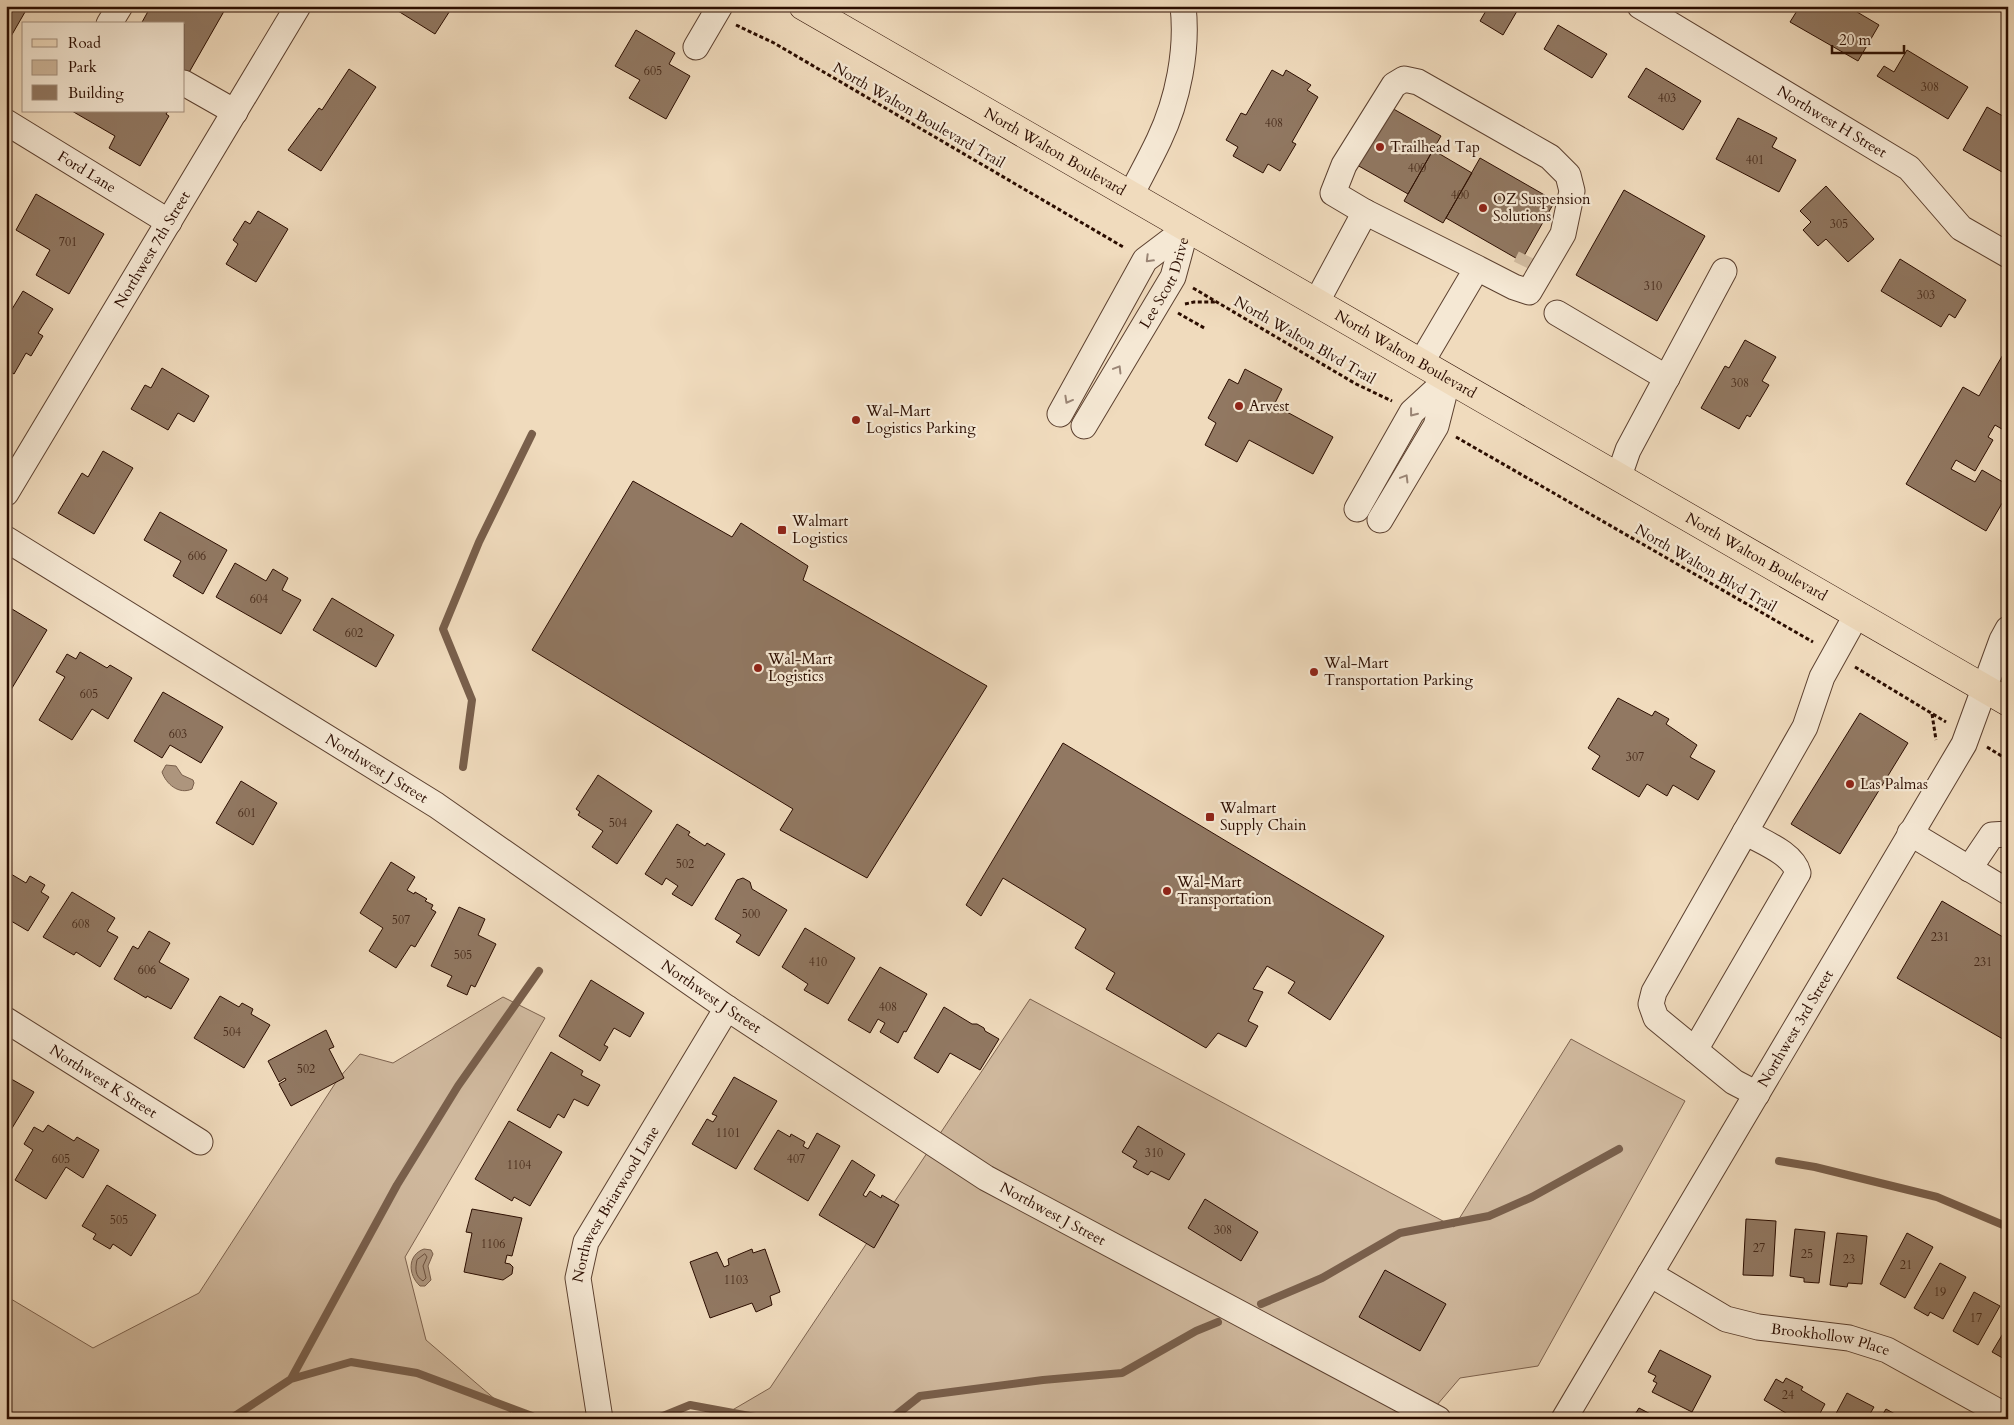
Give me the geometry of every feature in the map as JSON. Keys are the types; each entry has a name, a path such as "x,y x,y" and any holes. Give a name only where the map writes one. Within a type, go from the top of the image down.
{"main road":[{"name":"North Walton Boulevard","path":"803,6 1131,194 1186,229 1619,476 2008,702"}],"street":[{"path":"110,22 120,6"},
{"name":"Northwest 7th Street","path":"6,493 298,6"},
{"path":"1131,194 1160,139 1175,97 1182,52 1183,6"},
{"name":"Northwest H Street","path":"1640,6 1909,168 1961,228 2008,255"},
{"path":"696,47 718,11"},
{"path":"1523,270 1477,268 1365,212 1334,193 1344,165 1394,85 1404,79 1418,82 1550,157 1568,175 1572,191 1569,206 1563,234 1529,292 1523,270 1552,223 1569,206"},
{"path":"185,84 235,112"},
{"name":"Ford Lane","path":"6,122 169,222"},
{"path":"1316,303 1365,212"},
{"name":"Lee Scott Drive","path":"1060,414 1146,260 1186,229"},
{"name":"Lee Scott Drive","path":"1084,426 1173,277 1186,229"},
{"path":"1420,363 1477,268"},
{"path":"1619,476 1628,450 1724,271"},
{"path":"1558,313 1667,378"},
{"path":"1357,509 1412,412 1448,379"},
{"path":"1380,520 1436,426 1448,379"},
{"name":"Northwest J Street","path":"6,539 436,805 727,1008 986,1178 1438,1419"},
{"path":"1757,1094 1734,1082 1656,1018 1651,1004 1654,992 1805,727 1822,677 1857,614"},
{"name":"Northwest 3rd Street","path":"1564,1419 1968,736 2002,640 2008,629"},
{"path":"1695,1050 1798,873 1796,865 1787,857 1745,832"},
{"path":"1910,833 2008,892"},
{"path":"1969,869 1992,835 2008,834"},
{"name":"Northwest Briarwood Lane","path":"600,1419 578,1278 586,1242 727,1008"},
{"name":"Northwest K Street","path":"6,1020 200,1142"},
{"name":"Brookhollow Place","path":"1650,1274 1726,1318 1758,1327 1849,1338 1887,1350 2008,1416"}],"path":[{"name":"North Walton Boulevard Trail","path":"718,11 1124,248"},
{"name":"North Walton Blvd Trail","path":"1206,296 1356,384 1393,401"},
{"path":"1206,329 1177,313 1182,305 1194,302 1217,302"},
{"name":"North Walton Blvd Trail","path":"1459,439 1940,718"},
{"path":"2003,757 2008,746"},
{"path":"1995,752 2008,760"}],"green space":[{"path":"503,997 545,1018 405,1257 426,1340 518,1419 6,1419 6,1296 93,1348 199,1293 338,1079 360,1054 393,1063"},
{"path":"1030,999 1454,1227 1571,1039 1685,1101 1538,1366 1460,1378 1425,1419 717,1419 770,1388"}],"water":[{"path":"166,765 176,766 182,775 193,780 192,789 182,791 170,784 162,772"},
{"path":"424,1249 431,1250 433,1254 428,1266 431,1280 425,1286 420,1286 413,1276 411,1266 412,1260 418,1252"}],"building":[{"path":"6,6 14,6 25,12 6,45"},
{"path":"151,6 227,6 187,76 185,75 185,22 142,22"},
{"path":"390,6 453,6 435,34"},
{"path":"1482,6 1520,6 1503,35 1480,21 1487,9"},
{"path":"1800,6 1847,6 1879,25 1858,61 1790,22"},
{"path":"1558,25 1607,54 1592,78 1544,49"},
{"path":"636,30 675,53 669,64 690,76 666,119 629,98 640,80 615,66"},
{"path":"1907,50 1968,87 1948,119 1877,76 1884,66 1894,72"},
{"path":"1646,68 1701,101 1683,130 1628,97"},
{"path":"349,69 376,87 321,171 288,150 319,108 322,110"},
{"path":"1272,70 1283,76 1286,70 1311,85 1307,90 1318,97 1292,142 1296,144 1280,171 1268,164 1263,173 1233,156 1238,147 1226,140 1241,113 1246,115"},
{"path":"1390,107 1441,136 1408,194 1357,165"},
{"path":"1987,107 2008,119 2008,161 2002,172 1963,150"},
{"path":"74,112 167,112 166,114 169,116 140,166 109,148 115,136"},
{"path":"1738,118 1777,138 1772,147 1796,160 1779,192 1716,159"},
{"path":"1433,150 1472,173 1443,223 1404,201"},
{"path":"1480,158 1555,201 1521,261 1446,218"},
{"path":"1826,186 1874,239 1848,262 1826,239 1818,246 1803,230 1811,222 1800,211"},
{"path":"1624,190 1705,236 1657,321 1576,275"},
{"path":"36,194 104,234 69,294 36,275 50,250 16,230"},
{"path":"258,211 288,229 256,282 226,264 238,244 233,240 245,221 250,224"},
{"path":"1900,259 1966,300 1955,318 1949,314 1941,327 1881,291"},
{"path":"23,291 53,309 38,333 43,336 31,356 26,353 14,374 6,369 6,319"},
{"path":"1745,340 1776,357 1762,381 1769,385 1750,417 1747,415 1739,429 1701,408 1725,366 1729,368"},
{"path":"2008,346 2008,409 2006,407 2004,410 2008,413 2008,431 1995,425 1988,437 1993,440 1975,471 1956,460 1951,469 1975,482 1982,470 2008,485 2008,493 1986,531 1906,484 1963,387 1979,396"},
{"path":"162,368 209,396 194,422 178,413 168,430 131,409 145,385 151,388"},
{"path":"1245,369 1282,389 1274,405 1333,437 1313,474 1249,440 1237,462 1205,445 1216,423 1208,418 1229,379 1238,384"},
{"path":"103,451 133,468 94,534 58,513 82,473 88,477"},
{"name":"Wal-Mart Logistics","path":"633,481 732,537 741,523 808,566 803,580 987,686 867,878 780,830 793,809 532,650"},
{"path":"160,512 227,550 203,594 173,576 181,561 144,540"},
{"path":"235,563 266,581 273,569 288,578 282,590 301,600 281,634 216,597"},
{"path":"332,598 394,635 376,667 313,630"},
{"path":"7,606 47,630 9,693 6,692"},
{"path":"80,652 107,668 110,665 132,678 108,719 92,709 72,740 39,720 65,677 56,672 67,654 76,659"},
{"path":"163,692 223,727 201,763 170,745 162,758 134,741"},
{"path":"1618,698 1652,716 1655,711 1669,719 1666,724 1697,745 1690,757 1715,771 1698,800 1673,785 1667,796 1647,784 1639,797 1592,769 1600,756 1588,748"},
{"name":"Las Palmas","path":"1860,713 1908,743 1840,854 1791,824"},
{"name":"Wal-Mart Transportation","path":"1063,743 1384,936 1330,1020 1288,993 1295,982 1267,966 1253,989 1263,992 1248,1021 1258,1026 1246,1047 1218,1033 1206,1048 1106,989 1115,973 1075,948 1086,929 1003,878 981,916 966,905"},
{"path":"598,775 652,811 617,864 592,847 603,831 578,815 580,812 576,809"},
{"path":"241,781 277,803 253,845 216,823"},
{"path":"677,824 690,832 688,835 705,846 707,843 725,854 692,906 672,894 678,886 666,878 662,885 645,874"},
{"path":"391,862 415,877 407,890 427,899 425,901 433,905 431,909 436,912 415,947 411,945 396,968 369,951 383,928 360,913"},
{"path":"6,871 26,883 30,876 45,885 41,892 49,897 28,931 6,918"},
{"path":"743,878 750,882 752,889 787,910 759,956 736,942 741,935 715,919 737,880"},
{"path":"72,892 115,918 107,931 118,937 100,967 76,952 74,955 43,937"},
{"path":"1942,901 2008,940 2008,1042 1897,978"},
{"path":"459,907 485,919 478,935 496,944 475,987 471,985 467,995 447,986 452,976 431,966"},
{"path":"805,928 855,958 828,1004 804,990 808,984 782,967"},
{"path":"149,931 170,943 159,962 189,979 171,1009 147,996 146,998 114,979 133,946 138,949"},
{"path":"880,967 927,994 898,1043 880,1032 885,1023 878,1019 870,1033 848,1020"},
{"path":"591,980 644,1013 630,1037 614,1028 604,1045 608,1047 600,1061 559,1036"},
{"path":"220,996 239,1007 242,1003 253,1009 251,1014 270,1025 244,1068 194,1038"},
{"path":"944,1007 972,1024 977,1024 984,1028 985,1031 999,1039 980,1070 950,1053 938,1073 914,1058"},
{"path":"326,1030 334,1047 329,1049 344,1078 291,1106 279,1084 286,1080 285,1078 279,1082 268,1061"},
{"path":"551,1052 583,1071 581,1075 600,1085 588,1106 574,1099 564,1118 558,1114 550,1128 517,1110"},
{"path":"6,1076 34,1092 6,1138"},
{"path":"734,1077 777,1101 736,1169 692,1144 707,1119 713,1122 717,1116 712,1114"},
{"path":"509,1121 562,1152 530,1206 514,1197 512,1201 475,1179"},
{"path":"48,1125 74,1141 77,1137 99,1150 83,1178 66,1167 46,1199 15,1180 33,1150 24,1144 34,1127 43,1132"},
{"path":"1138,1126 1185,1154 1169,1180 1151,1171 1148,1175 1133,1167 1137,1161 1122,1152"},
{"path":"778,1130 790,1137 791,1134 805,1142 803,1146 808,1149 817,1133 840,1146 808,1201 754,1169"},
{"path":"852,1160 875,1175 863,1195 866,1197 870,1191 881,1198 882,1195 899,1205 874,1248 819,1215"},
{"path":"107,1185 156,1215 131,1256 113,1244 110,1249 93,1239 96,1234 82,1226"},
{"path":"1205,1199 1258,1232 1241,1261 1188,1228"},
{"path":"472,1209 522,1218 512,1256 507,1255 505,1263 513,1267 512,1274 503,1280 464,1272 472,1233 466,1232"},
{"path":"1746,1219 1776,1221 1773,1276 1743,1275"},
{"path":"1795,1229 1825,1232 1819,1283 1804,1282 1804,1278 1790,1276"},
{"path":"1837,1233 1867,1236 1862,1284 1848,1283 1847,1287 1830,1285"},
{"path":"1907,1233 1933,1247 1905,1298 1880,1284"},
{"path":"752,1249 753,1253 765,1249 780,1292 770,1296 772,1305 756,1312 752,1303 710,1318 690,1262 717,1252 724,1267 729,1265 728,1259"},
{"path":"1940,1263 1966,1277 1943,1319 1930,1312 1928,1316 1914,1308"},
{"path":"1385,1270 1446,1304 1420,1351 1359,1317"},
{"path":"1974,1292 2000,1306 1978,1345 1953,1331"},
{"path":"2008,1325 2008,1361 1992,1352"},
{"path":"1660,1350 1711,1376 1692,1412 1652,1392 1657,1383 1653,1381 1656,1376 1648,1372"},
{"path":"1786,1378 1803,1387 1801,1390 1825,1404 1817,1419 1796,1419 1764,1400 1776,1379 1783,1383"},
{"path":"1847,1393 1874,1407 1867,1419 1833,1419"},
{"path":"1639,1408 1660,1419 1632,1419"},
{"path":"1886,1409 1904,1419 1880,1419"}],"waterway":[{"path":"463,767 472,700 443,629 479,542 532,434"},
{"path":"230,1419 291,1379 397,1185 458,1086 539,971"},
{"path":"1261,1304 1322,1278 1400,1233 1489,1216 1532,1197 1619,1149"},
{"path":"1779,1161 1815,1167 1937,1197 2008,1227"},
{"path":"891,1419 920,1396 1043,1380 1122,1373 1196,1331 1218,1322"},
{"path":"291,1379 351,1362 417,1373 532,1416"},
{"path":"658,1418 690,1405 766,1419"}],"tunnel":[{"path":"1525,267 1530,257"}],"place":[{"name":"Trailhead Tap","path":"1380,147"},
{"name":"OZ Suspension Solutions","path":"1483,208"},
{"name":"Arvest","path":"1239,406"},
{"name":"Wal-Mart Logistics Parking","path":"856,420"},
{"name":"Walmart Logistics","path":"782,530"},
{"name":"Wal-Mart Logistics","path":"758,668"},
{"name":"Wal-Mart Transportation Parking","path":"1314,672"},
{"name":"Las Palmas","path":"1850,784"},
{"name":"Walmart Supply Chain","path":"1210,817"},
{"name":"Wal-Mart Transportation","path":"1167,891"}]}
